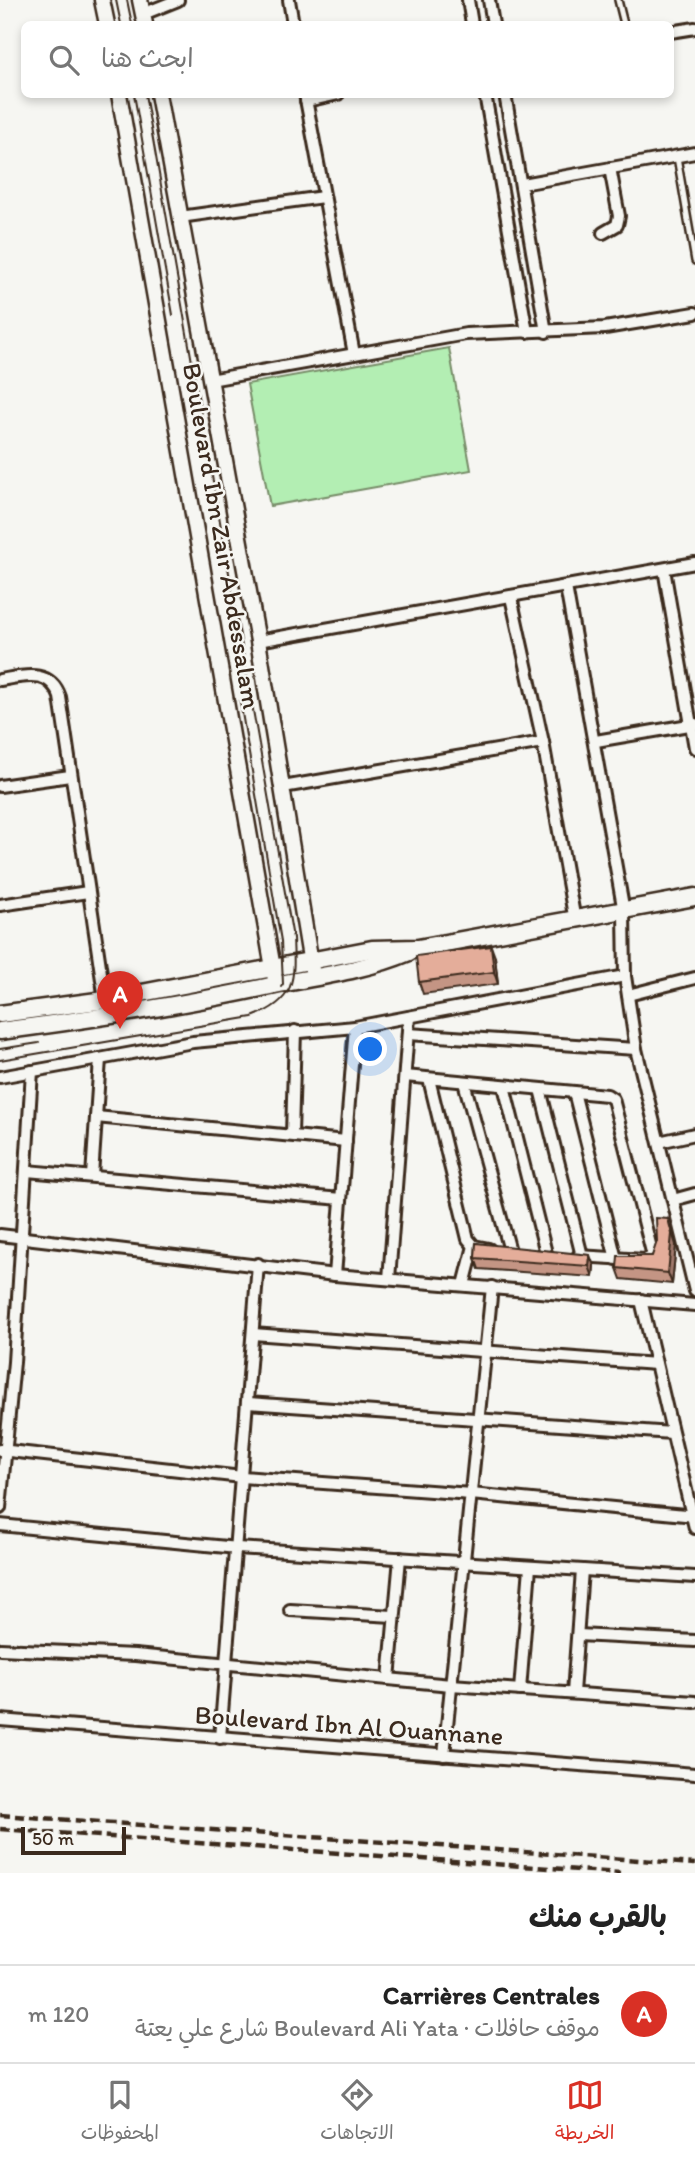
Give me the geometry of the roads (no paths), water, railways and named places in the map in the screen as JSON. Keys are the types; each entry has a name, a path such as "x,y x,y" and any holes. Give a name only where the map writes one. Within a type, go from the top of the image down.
{"main road":[{"path":"0,1031 107,1017 312,970 372,949 418,948 695,897"},
{"path":"0,1014 275,977"}],"street":[{"path":"102,0 106,21"},
{"path":"143,13 178,0"},
{"path":"289,0 292,21"},
{"path":"468,0 472,21"},
{"path":"489,0 492,21"},
{"path":"674,31 695,28"},
{"name":"Boulevard Ibn Zair Abdessalam","path":"120,98 275,977"},
{"name":"Boulevard Ibn Zair Abdessalam","path":"159,98 258,641 312,970"},
{"path":"306,98 354,354"},
{"path":"486,98 527,332"},
{"path":"506,98 546,332"},
{"path":"522,184 695,153"},
{"path":"603,233 617,225 619,216 610,168"},
{"path":"180,217 323,197"},
{"path":"210,380 466,334 605,328 695,313"},
{"path":"258,641 695,563"},
{"path":"663,569 693,724 695,748"},
{"path":"566,587 596,741 624,912 625,976 636,1049 695,1291"},
{"path":"511,597 543,742 575,921"},
{"path":"0,680 34,674 47,678 57,688 105,1000"},
{"path":"596,741 693,724"},
{"path":"283,787 543,742"},
{"path":"0,786 70,776"},
{"path":"0,905 88,892"},
{"path":"0,1077 193,1042 355,1027 625,976"},
{"path":"628,995 695,978"},
{"path":"389,1279 409,1017"},
{"path":"335,1275 355,1027"},
{"path":"292,1134 295,1031"},
{"path":"408,1034 636,1049"},
{"path":"92,1176 100,1059"},
{"path":"0,1508 23,1237 32,1070"},
{"path":"405,1076 607,1095 615,1102 653,1251 651,1259 558,1254"},
{"path":"429,1079 468,1239 474,1246 522,1251"},
{"path":"464,1082 510,1251"},
{"path":"504,1086 558,1254"},
{"path":"540,1089 558,1254"},
{"path":"574,1092 616,1259"},
{"path":"96,1117 346,1141"},
{"path":"659,1142 695,1134"},
{"path":"27,1171 341,1199"},
{"path":"673,1200 695,1194"},
{"path":"0,1235 335,1275 695,1305"},
{"path":"464,1285 474,1246"},
{"path":"220,1738 258,1264"},
{"path":"444,1755 492,1287"},
{"path":"4,1450 242,1477 471,1494 694,1520 641,1300"},
{"path":"253,1335 656,1364"},
{"path":"248,1403 673,1433"},
{"path":"0,1525 237,1548 695,1577"},
{"path":"389,1679 400,1558"},
{"path":"520,1690 530,1567"},
{"path":"573,1693 582,1570"},
{"path":"290,1610 393,1616"},
{"path":"578,1635 695,1641"},
{"path":"0,1649 135,1655 451,1685 695,1702"},
{"name":"Boulevard Ibn Al Ouannane","path":"0,1720 695,1774"}],"lane":[{"path":"618,0 623,21"},
{"path":"677,156 695,261"}],"tram line":[{"path":"116,0 120,21"},
{"path":"127,0 131,21"},
{"path":"135,98 173,315"},
{"path":"0,1060 252,1017 277,1004 285,996 293,977 293,938 146,98"},
{"path":"240,701 281,941 281,987"},
{"path":"0,1049 39,1043"}],"railway":[{"path":"0,1815 695,1864"},
{"path":"0,1829 620,1873"}],"place":[{"name":"Carrières Centrales","path":"120,1029"}]}
